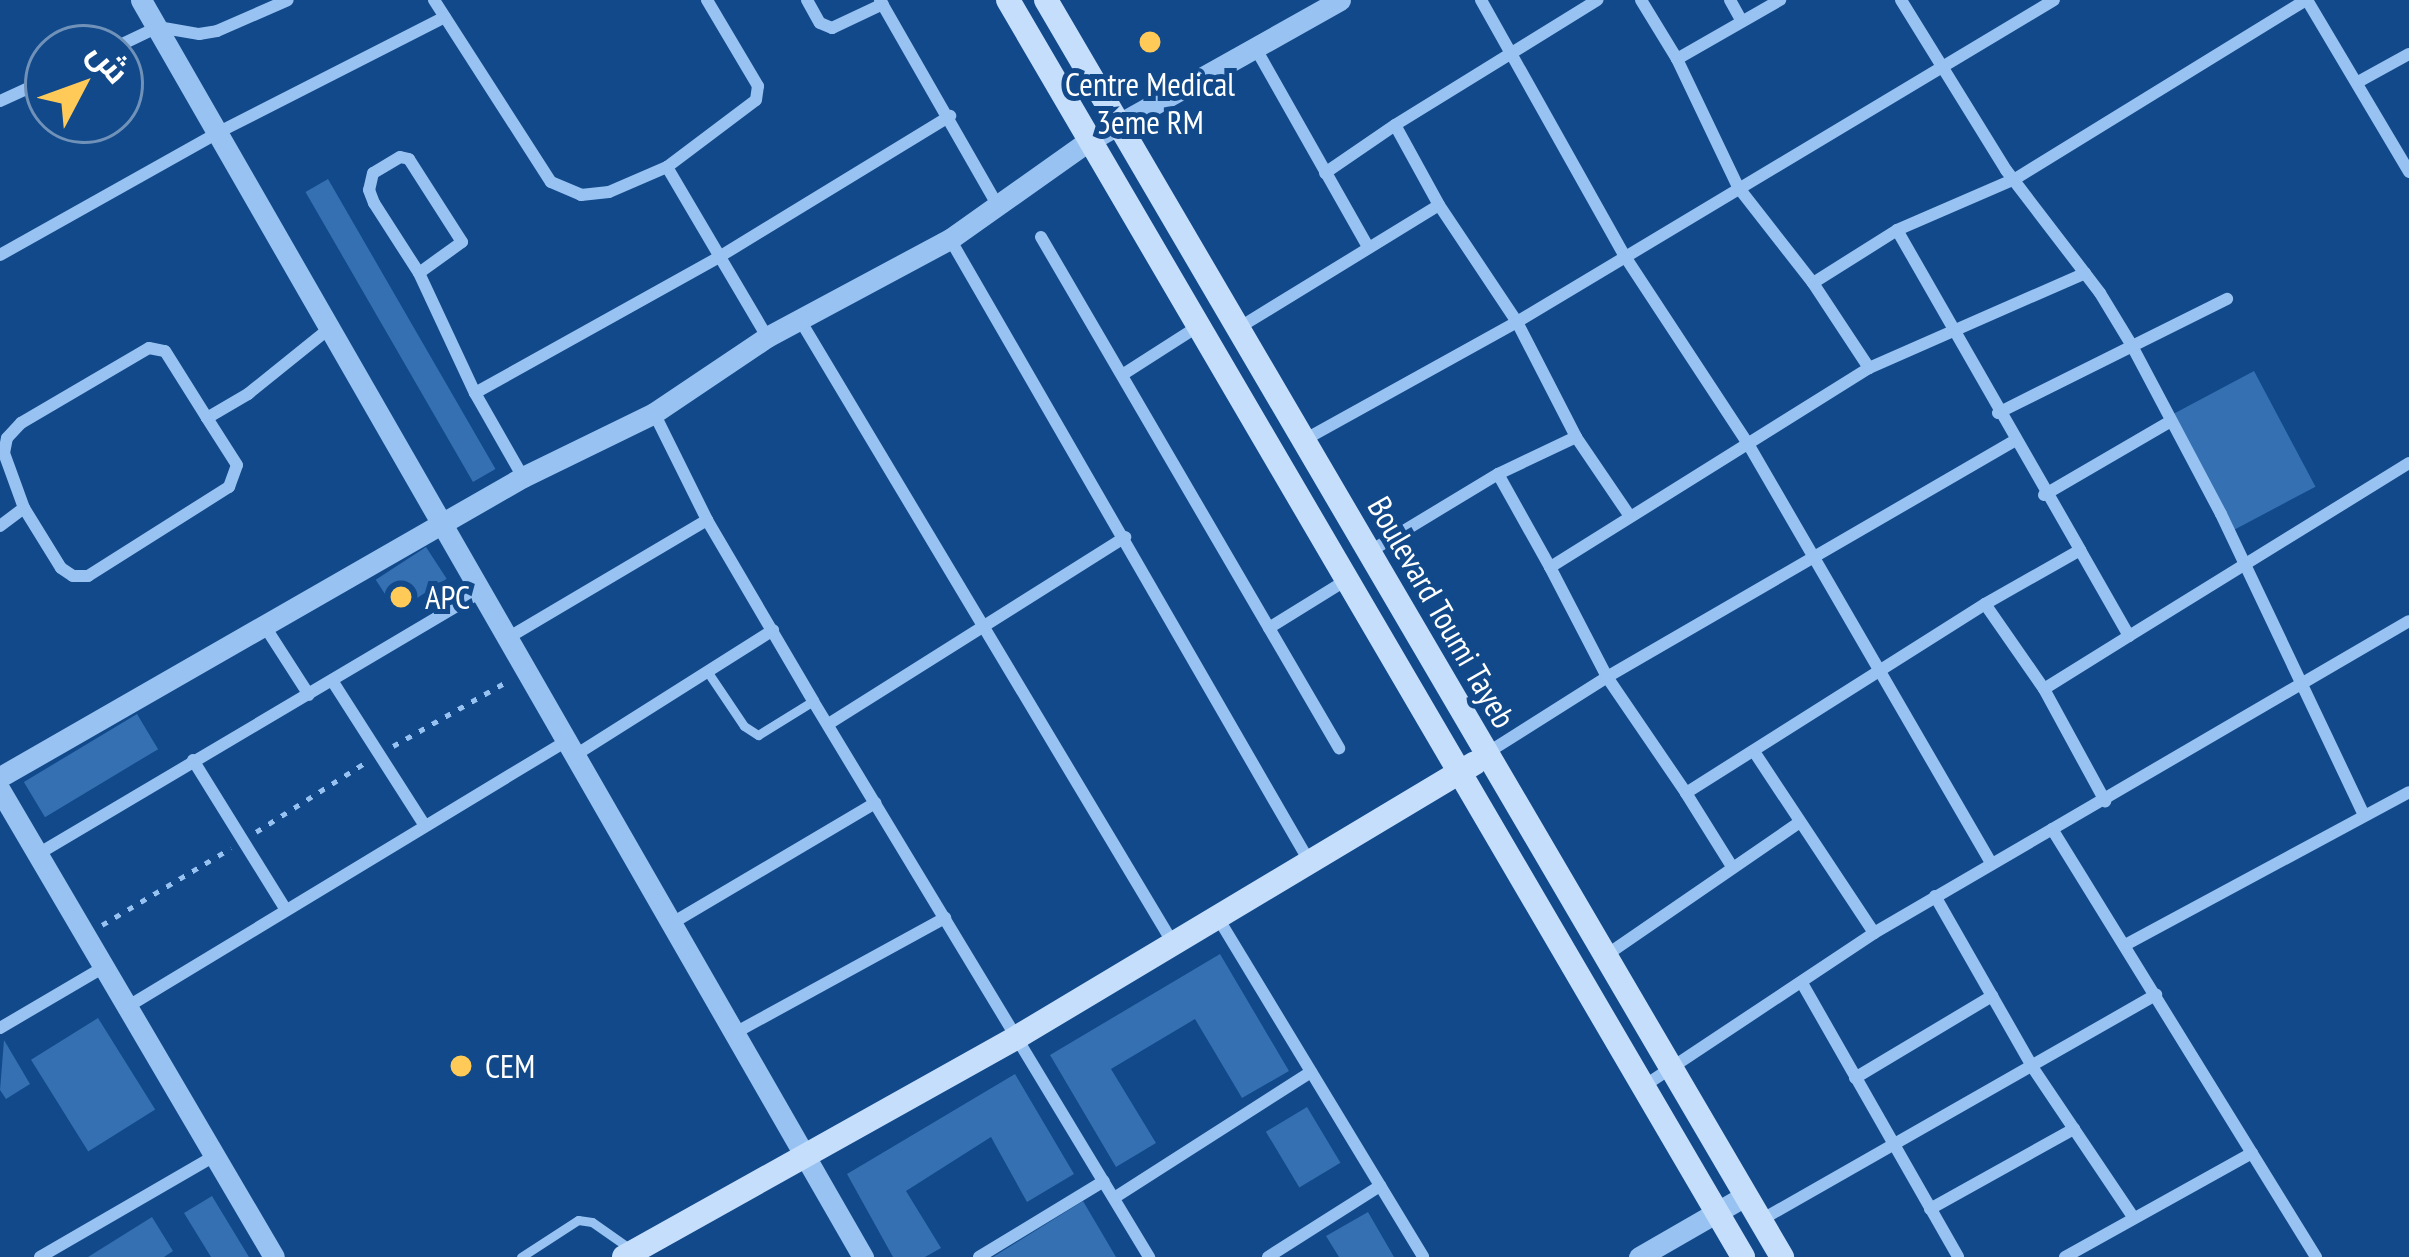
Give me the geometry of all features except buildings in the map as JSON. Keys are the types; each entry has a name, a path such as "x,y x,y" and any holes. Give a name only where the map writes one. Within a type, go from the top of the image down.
{"main road":[{"name":"Boulevard Toumi Tayeb","path":"1008,0 1743,1257"},
{"name":"Boulevard Toumi Tayeb","path":"1046,0 1782,1257"},
{"path":"629,1254 807,1159 1174,945 1486,754"}],"street":[{"path":"141,0 221,131 863,1257"},
{"path":"144,34 158,27 217,31 288,0"},
{"path":"434,0 551,182 581,195 609,192 667,167 758,94 707,0"},
{"path":"807,0 820,23 832,28 881,2 997,204"},
{"path":"0,777 443,521 654,412 767,337 950,239 1087,142 1340,0"},
{"path":"1481,0 1624,255 1747,442 1990,863"},
{"path":"1325,173 1597,0"},
{"path":"1641,0 1677,59 1738,188 1813,283 1870,368"},
{"path":"1730,0 1741,20"},
{"path":"1677,59 1780,0"},
{"path":"1901,0 2014,179 2131,344 2364,815"},
{"path":"1304,440 1517,322 2054,0"},
{"path":"1813,283 1898,230 2014,179 2306,0 2409,172"},
{"path":"0,255 221,131 445,17"},
{"path":"1256,49 1369,248"},
{"path":"2357,82 2409,54"},
{"path":"476,393 718,257 950,116"},
{"path":"1395,125 1439,205 1517,322 1576,437 1629,514"},
{"path":"419,273 462,242 409,159 400,157 373,173 369,190 383,221 419,273 476,393 523,477"},
{"path":"667,167 767,337"},
{"path":"1240,327 1439,205"},
{"path":"1898,230 2044,494 2129,636"},
{"path":"1040,237 1339,748"},
{"path":"950,239 1310,863"},
{"path":"1550,567 1870,368 2085,273"},
{"path":"1998,413 2227,299"},
{"path":"800,320 1174,945"},
{"path":"207,418 248,394 332,326"},
{"path":"1122,375 1198,327"},
{"path":"149,348 165,351 207,418 236,465 229,487 88,576 73,576 62,568 25,508 4,454 7,438 20,424 149,348"},
{"path":"654,412 707,520 813,701 1149,1257"},
{"path":"2044,494 2170,421"},
{"path":"1369,553 1498,474 1576,437"},
{"path":"1486,754 1607,676 2014,441"},
{"path":"2044,689 2409,463"},
{"path":"1498,474 1607,676 1731,865"},
{"path":"0,526 25,508"},
{"path":"511,636 707,520"},
{"path":"830,723 1125,537"},
{"path":"1686,794 1876,670 2080,550"},
{"path":"1269,628 1348,579"},
{"path":"38,854 482,590"},
{"path":"1985,604 2044,689 2105,801"},
{"path":"1644,1086 1874,933 2409,621"},
{"path":"264,625 309,695"},
{"path":"127,1007 423,823 573,746 773,630"},
{"path":"333,682 423,823"},
{"path":"1755,753 1797,824 1874,933"},
{"path":"193,760 284,907"},
{"path":"0,790 274,1257"},
{"path":"2127,944 2409,792"},
{"path":"674,922 875,802"},
{"path":"1604,957 1731,865 1797,824"},
{"path":"2052,829 2316,1257"},
{"path":"1935,896 2033,1068 2133,1217"},
{"path":"734,1034 945,918"},
{"path":"1218,918 1423,1257"},
{"path":"0,1028 104,967"},
{"path":"1802,983 1958,1257"},
{"path":"1760,1221 2156,995"},
{"path":"1855,1078 1992,996"},
{"path":"1114,1198 1311,1072"},
{"path":"1930,1209 2074,1129"},
{"path":"2065,1257 2252,1153"},
{"path":"40,1257 214,1156"},
{"path":"980,1257 1104,1181"},
{"path":"1268,1257 1380,1186"},
{"path":"1640,1257 1745,1196"}],"lane":[{"path":"707,671 744,726 758,735 813,701"},
{"path":"521,1257 578,1220 592,1222 629,1254"}],"path":[{"path":"85,935 379,754 529,669"}],"place":[{"name":"Centre Medical 3eme RM","path":"1150,42"},
{"name":"APC","path":"401,597"},
{"name":"CEM","path":"461,1066"}]}
